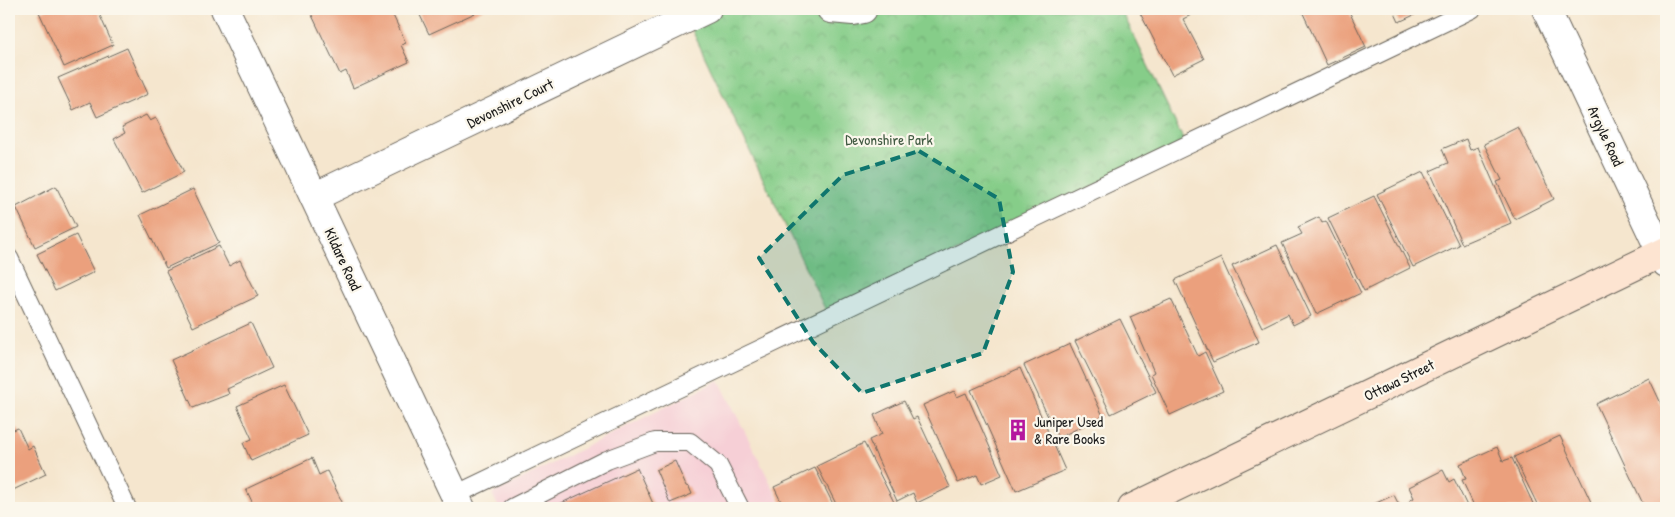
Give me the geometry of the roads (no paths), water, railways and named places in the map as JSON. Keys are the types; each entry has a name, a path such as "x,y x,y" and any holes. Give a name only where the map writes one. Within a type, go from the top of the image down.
{"street":[{"name":"Kildare Road","path":"225,9 458,501"},
{"name":"Devonshire Court","path":"314,197 707,9"},
{"path":"832,9 853,11 863,9"},
{"name":"Argyle Road","path":"1546,9 1665,256"},
{"name":"Ottawa Street","path":"1132,508 1665,256"}],"lane":[{"path":"458,501 1472,9"},
{"path":"9,258 127,508"},
{"path":"512,508 607,460 655,442 690,442 718,465 740,508"}],"place":[{"name":"Juniper Used & Rare Books","path":"1018,430"}],"park label":[{"name":"Devonshire Park","path":"889,139"}]}
